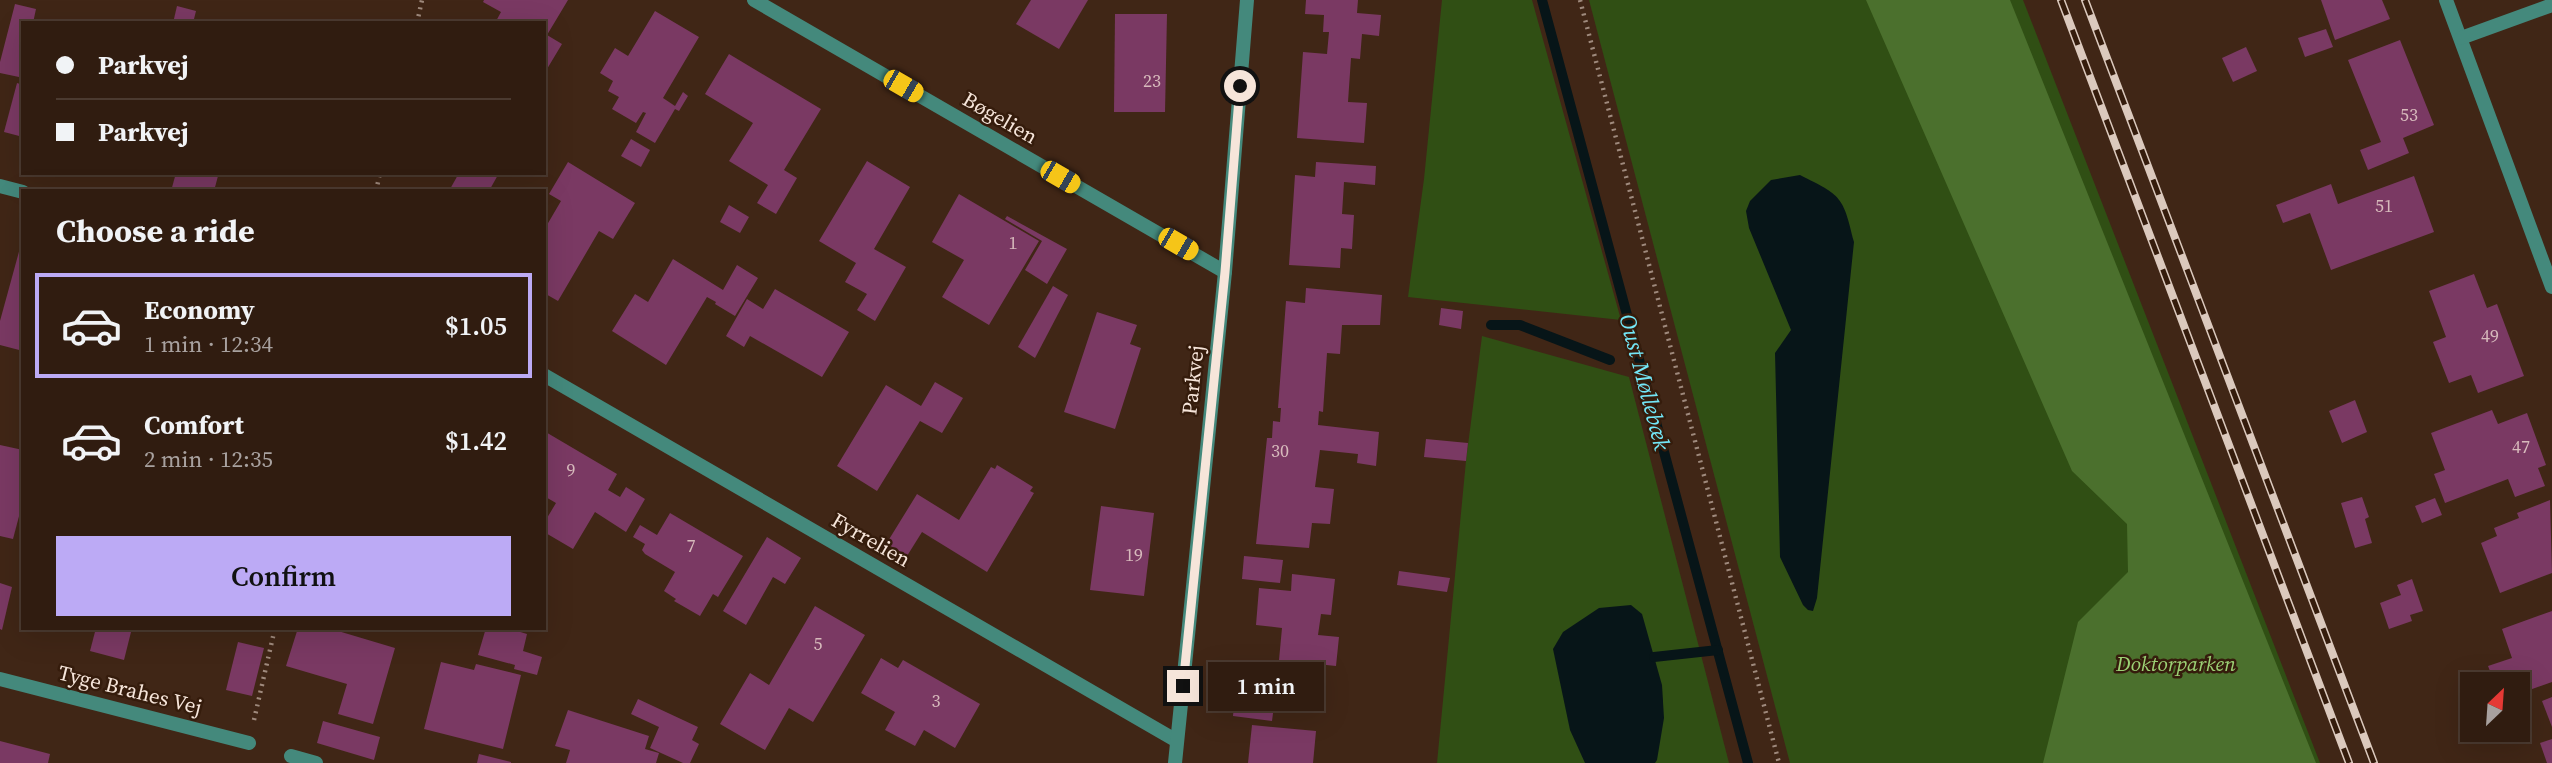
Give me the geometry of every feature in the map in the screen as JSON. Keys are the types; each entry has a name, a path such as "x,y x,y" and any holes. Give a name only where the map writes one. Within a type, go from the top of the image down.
{"street":[{"name":"Bøgelien","path":"754,0 1225,272"},
{"name":"Parkvej","path":"1175,763 1225,272 1247,0"},
{"path":"2446,0 2552,287"},
{"path":"2460,38 2552,5"},
{"path":"0,186 21,191"},
{"name":"Fyrrelien","path":"546,376 1177,741"},
{"name":"Tyge Brahes Vej","path":"0,679 249,743"},
{"path":"291,756 316,763"}],"path":[{"path":"417,21 422,0"},
{"path":"1580,0 1779,763"},
{"path":"249,743 275,630"}],"green space":[{"path":"1442,0 1532,0 1621,320 1408,297 1424,179"},
{"path":"1589,0 2023,0 2320,763 1790,763"},
{"name":"Doktorparken","path":"1866,0 2010,0 2316,763 2043,763 2078,622 2128,572 2127,524 2072,471"},
{"path":"1482,336 1629,377 1729,763 1437,763 1466,461"}],"shaded area":[{"path":"1800,175 1839,199 1847,215 1854,242 1817,598 1813,611 1803,605 1780,557 1775,353 1791,330 1749,228 1746,211 1750,201 1771,180"},
{"path":"1631,605 1642,614 1662,685 1664,718 1657,760 1655,763 1585,763 1570,730 1553,649 1563,632 1599,608"}],"building":[{"path":"568,0 547,35 562,44 546,71 546,21 496,21 501,12 483,2"},
{"path":"1031,0 1088,0 1059,49 1016,24"},
{"path":"1306,0 1358,0 1357,13 1381,15 1379,36 1362,34 1360,59 1351,58 1348,102 1367,103 1364,143 1297,138 1303,52 1327,54 1329,32 1323,32 1324,15 1305,14"},
{"path":"2321,0 2382,0 2390,19 2335,40"},
{"path":"15,4 36,9 33,21 21,21 19,77 0,73 0,62"},
{"path":"177,6 196,11 194,21 173,21"},
{"path":"655,11 699,37 663,98 675,106 683,92 688,96 679,111 675,109 655,143 636,132 646,113 643,112 636,123 612,109 619,97 608,91 613,81 600,73 615,48 628,56"},
{"path":"1115,14 1167,14 1165,112 1114,112"},
{"path":"2326,29 2333,47 2305,57 2298,38"},
{"path":"2400,40 2434,125 2403,138 2409,153 2368,170 2360,150 2381,142 2348,60"},
{"path":"2246,47 2257,71 2233,82 2222,58"},
{"path":"729,54 821,109 784,170 797,178 776,214 757,203 768,185 729,161 753,123 705,94"},
{"path":"17,83 21,84 21,136 4,132"},
{"path":"631,139 650,150 641,167 621,156"},
{"path":"867,161 910,187 874,249 906,267 875,321 857,310 867,294 845,282 856,263 819,241"},
{"path":"568,162 635,203 613,239 599,231 558,301 546,294 546,227 561,201 549,194"},
{"path":"1316,162 1376,166 1375,185 1344,182 1342,214 1354,215 1352,249 1341,248 1340,268 1289,265 1295,175 1315,177"},
{"path":"175,175 218,176 215,189 172,189"},
{"path":"458,175 498,175 490,189 450,189"},
{"path":"2414,176 2434,232 2331,270 2310,213 2283,223 2276,205 2331,184 2338,204"},
{"path":"959,194 1039,241 989,325 942,297 964,260 932,242"},
{"path":"729,205 749,217 740,233 720,222"},
{"path":"1007,216 1067,249 1047,284 1025,270 1042,241 1005,219"},
{"path":"20,248 21,350 0,345 0,321"},
{"path":"673,259 723,290 737,265 758,278 735,316 707,297 666,365 612,331 635,294 648,302"},
{"path":"2474,274 2487,308 2497,304 2524,376 2478,393 2471,375 2449,383 2433,342 2446,337 2429,291"},
{"path":"1053,286 1068,295 1035,358 1018,347"},
{"path":"1306,288 1382,295 1380,325 1342,325 1340,354 1327,353 1323,412 1319,411 1318,425 1379,432 1376,466 1357,463 1358,454 1320,450 1315,487 1334,489 1330,524 1312,523 1309,548 1256,544 1267,438 1272,438 1273,421 1280,422 1281,408 1278,408 1286,301 1305,303"},
{"path":"775,289 849,332 822,377 750,336 744,347 726,336 747,299 763,309"},
{"path":"1441,308 1463,311 1461,329 1439,325"},
{"path":"1097,312 1137,325 1130,344 1141,348 1115,429 1064,412"},
{"path":"935,382 963,398 942,433 920,421 877,491 837,466 886,385 921,406"},
{"path":"2355,400 2367,432 2342,443 2329,411"},
{"path":"2492,410 2498,424 2527,413 2546,465 2538,468 2545,486 2515,497 2508,479 2445,503 2434,474 2445,470 2431,433"},
{"path":"546,432 617,474 608,490 620,497 626,487 645,499 626,532 595,512 573,549 546,533 546,520 556,503 546,497"},
{"path":"1426,439 1468,443 1466,461 1424,457"},
{"path":"0,445 21,450 21,509 13,539 0,536"},
{"path":"997,465 1033,487 1030,491 1034,493 987,572 922,532 907,556 889,545 888,541 917,494 959,520 991,467 995,469"},
{"path":"2362,497 2369,517 2365,519 2372,543 2355,548 2341,503"},
{"path":"2435,498 2442,515 2422,523 2415,506"},
{"path":"2550,500 2552,573 2500,593 2481,543 2497,536 2494,528 2519,518 2517,513"},
{"path":"1101,506 1154,513 1144,596 1090,590"},
{"path":"670,513 743,556 718,597 713,594 700,616 674,601 676,599 664,591 675,572 645,554 642,550 645,544 633,537 640,525 657,535"},
{"path":"767,537 801,558 785,584 773,577 746,625 723,611"},
{"path":"1244,556 1283,560 1280,583 1242,579"},
{"path":"1399,571 1450,578 1447,592 1397,585"},
{"path":"1292,574 1335,579 1331,615 1321,614 1318,635 1339,637 1336,666 1279,660 1282,628 1256,625 1259,588 1291,591"},
{"path":"2412,579 2423,611 2410,615 2412,621 2389,629 2380,603 2401,595 2397,585"},
{"path":"0,583 12,587 2,630 0,629"},
{"path":"815,606 865,635 813,722 789,708 765,750 720,724 750,673 769,685"},
{"path":"2552,611 2552,682 2530,690 2530,672 2490,672 2488,666 2512,658 2502,629"},
{"path":"95,630 132,630 124,660 90,651"},
{"path":"297,630 335,630 395,648 373,724 338,714 347,684 286,666"},
{"path":"485,630 514,630 527,634 523,651 542,657 537,675 514,669 515,665 478,655"},
{"path":"238,642 264,648 252,696 226,690"},
{"path":"881,658 898,668 903,660 980,704 955,748 924,730 915,746 885,730 895,712 861,693"},
{"path":"441,662 474,670 476,664 521,675 503,749 424,729"},
{"path":"1239,689 1268,692 1267,697 1275,698 1272,721 1233,716 1235,695 1238,695"},
{"path":"2552,697 2552,727 2542,701"},
{"path":"638,699 698,727 692,740 699,744 690,763 683,763 650,748 659,727 631,714"},
{"path":"568,710 649,736 645,749 659,753 656,763 566,763 570,750 555,746"},
{"path":"323,721 380,737 374,760 317,743"},
{"path":"1252,725 1316,731 1313,763 1248,763"},
{"path":"2552,739 2552,763 2547,763 2540,743"},
{"path":"0,741 50,754 48,763 0,763"},
{"path":"479,754 511,762 511,763 477,763"}],"waterway":[{"name":"Oust Møllebæk","path":"1542,0 1748,763"},
{"path":"1491,325 1520,325 1610,360"},
{"path":"1654,657 1718,650"}],"railway":[{"path":"2061,0 2349,763"},
{"path":"2085,0 2374,763"}],"route":[{"path":"1183,686 1225,272 1240,86"}]}
